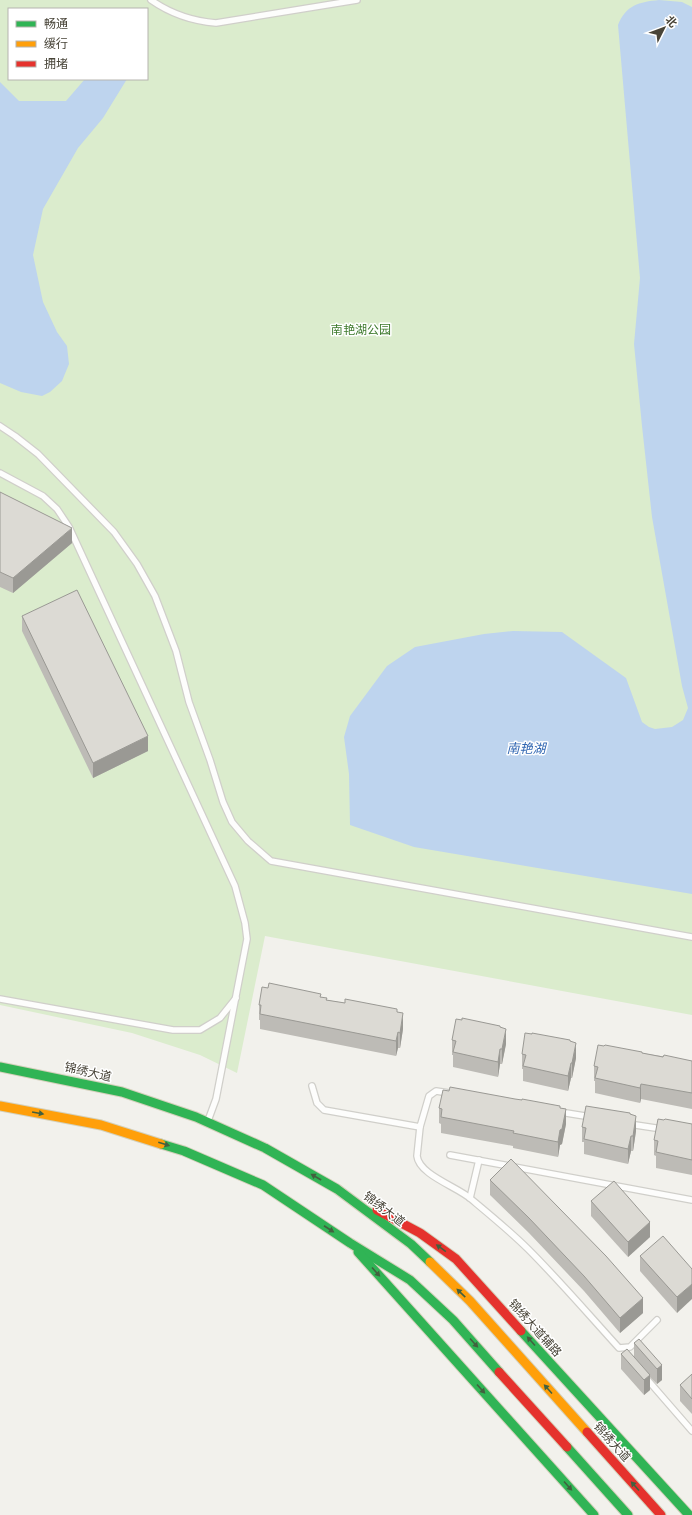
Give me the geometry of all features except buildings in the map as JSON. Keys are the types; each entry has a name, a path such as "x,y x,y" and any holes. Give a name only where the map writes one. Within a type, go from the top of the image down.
{"main road":[{"name":"锦绣大道","path":"0,1068 47,1076 122,1092 207,1122 265,1148 337,1189 411,1244 470,1301 661,1515"},
{"path":"0,1106 102,1125 184,1151 263,1185 350,1243 410,1280 453,1320 628,1515"},
{"name":"锦绣大道辅路","path":"337,1189 420,1233 456,1260 689,1515"},
{"path":"350,1243 594,1515"}],"lane":[{"path":"151,0 164,9 183,18 201,22 216,23 357,0"},
{"path":"0,426 38,454 114,532 137,564 156,596 176,651 189,702 210,760 223,802 232,822 248,841 271,861 692,937"},
{"path":"0,473 43,496 57,509 69,527 235,886 245,923 247,939 216,1099 207,1122"},
{"path":"0,999 172,1030 200,1030 220,1018 237,996"},
{"path":"312,1086 317,1103 324,1110 420,1127"},
{"path":"454,1094 438,1091 429,1096 420,1127 417,1156 419,1163 434,1176 470,1198 528,1249 624,1354"},
{"path":"554,1111 600,1119"},
{"path":"623,1122 669,1130"},
{"path":"450,1155 692,1200"},
{"path":"470,1198 479,1160"},
{"path":"619,1348 630,1347 657,1320"},
{"path":"643,1375 692,1431"}],"green space":[{"name":"南艳湖公园","path":"0,0 692,0 692,1015 265,936 237,1073 200,1055 132,1033 0,1005"}],"water":[{"name":"南艳湖","path":"659,0 682,2 692,7 692,894 414,847 350,825 349,774 344,737 350,716 387,666 415,647 484,634 513,631 562,632 626,678 642,722 649,727 655,729 672,727 683,720 688,708 682,686 652,517 634,344 640,278 618,25 621,18 629,9 645,2"},
{"path":"84,80 126,80 103,118 78,148 43,209 33,255 43,302 57,332 67,346 69,364 62,381 50,392 42,396 21,392 0,383 0,82 19,101 66,101"}],"traffic: fast":[{"path":"0,1067 122,1092 196,1117 265,1148 337,1189 411,1244 430,1262"},
{"path":"161,1144 184,1151 263,1185 350,1243 410,1280 453,1320 499,1372"},
{"path":"358,1252 594,1515"},
{"path":"521,1331 689,1515"},
{"path":"567,1447 628,1515"}],"traffic: slow":[{"path":"0,1106 101,1125 161,1144"},
{"path":"430,1262 470,1301 587,1432"}],"traffic: jam":[{"path":"377,1210 420,1233 456,1259 521,1331"},
{"path":"499,1372 567,1447"},
{"path":"587,1432 661,1515"}]}
